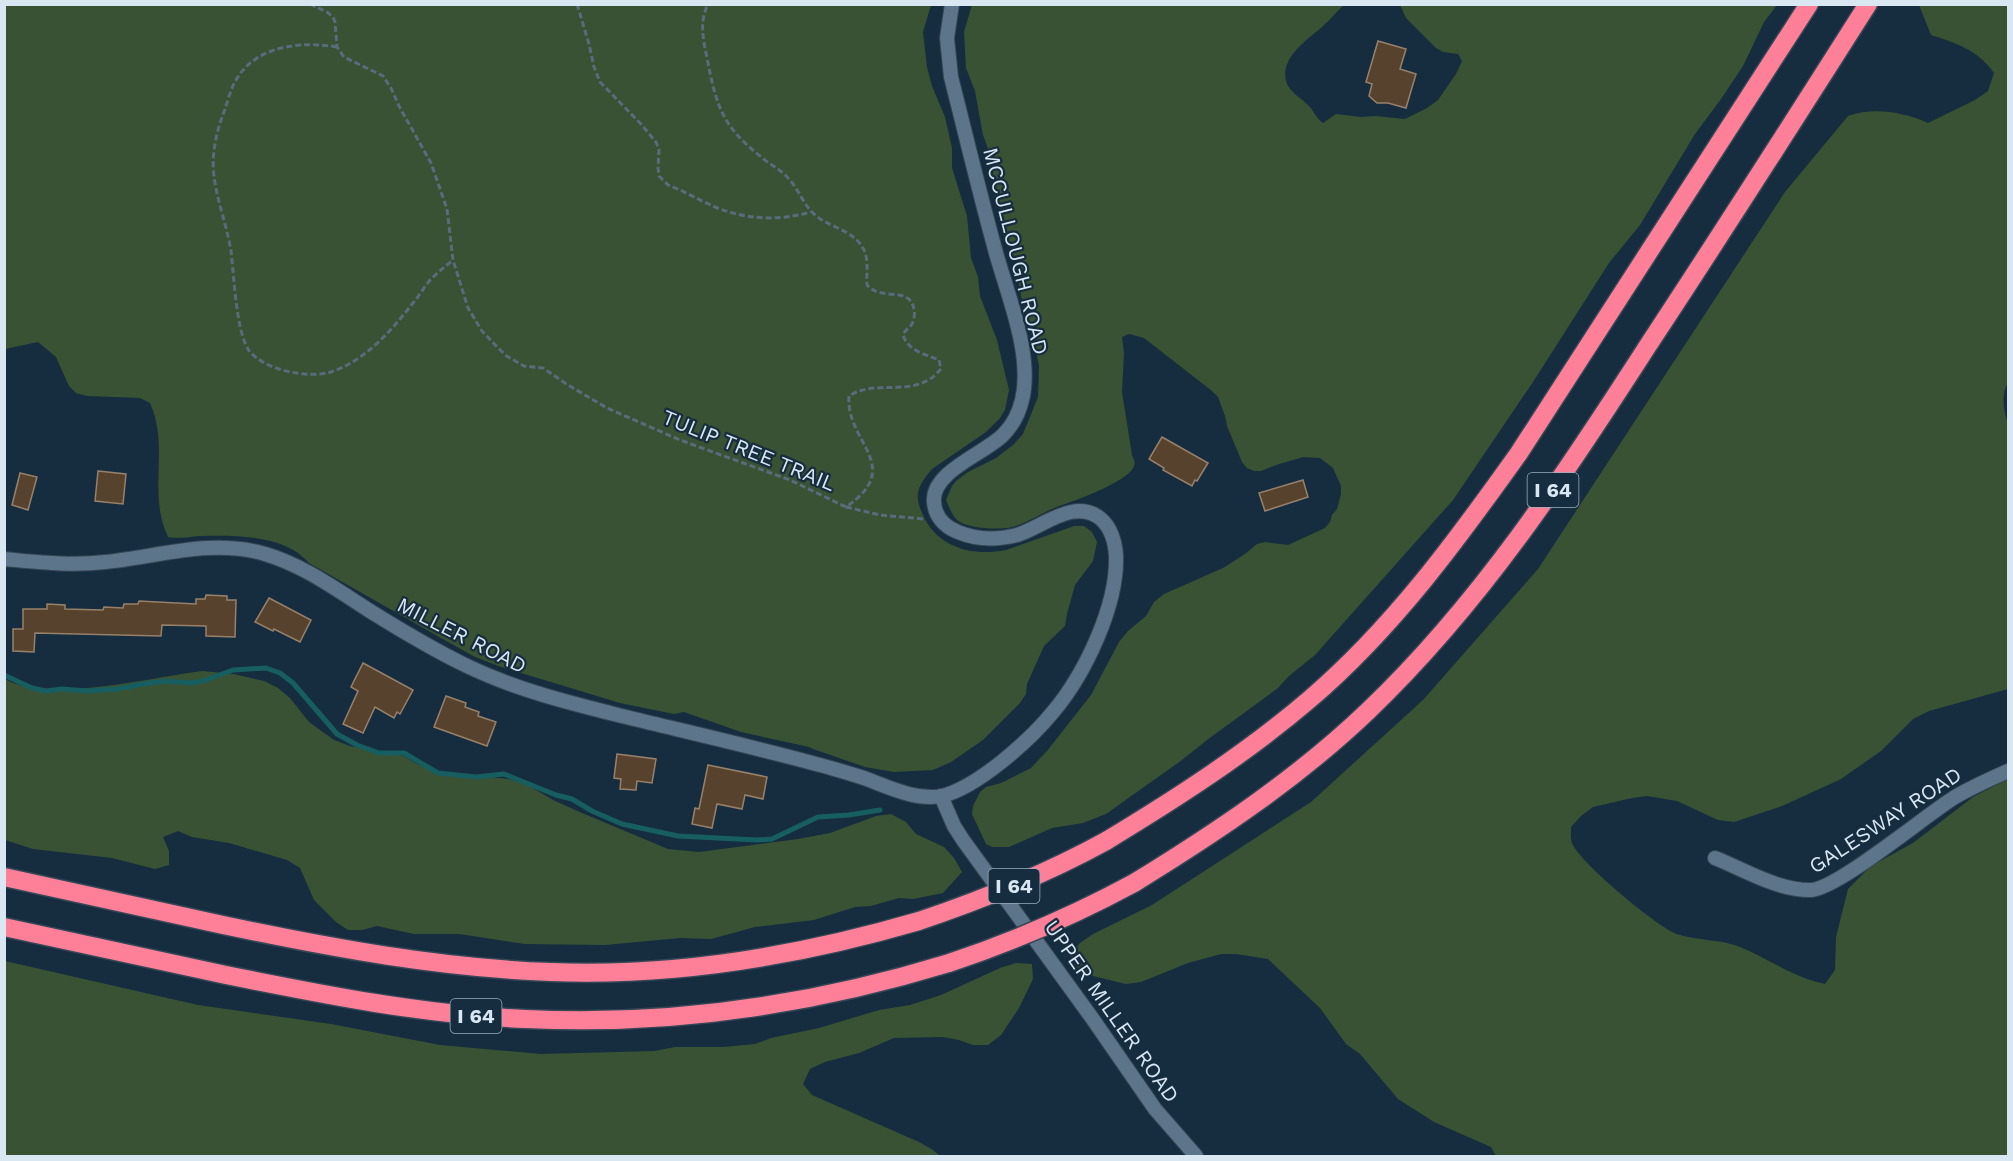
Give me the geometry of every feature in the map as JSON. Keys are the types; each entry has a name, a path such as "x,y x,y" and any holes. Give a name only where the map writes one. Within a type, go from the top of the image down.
{"highway":[{"name":"I 64","path":"4,877 376,955 493,969 553,972 682,969 741,962 794,952 868,936 919,921 973,903 1066,863 1201,782 1250,747 1312,698 1371,640 1419,588 1519,453 1809,4"},
{"name":"I 64","path":"4,927 341,998 460,1014 582,1021 713,1014 832,994 949,963 1050,926 1134,883 1206,838 1263,798 1315,758 1368,711 1423,656 1473,598 1575,458 1868,4"}],"street":[{"name":"MCCULLOUGH ROAD","path":"940,796 956,790 987,772 1029,738 1060,704 1085,662 1103,620 1111,596 1116,556 1112,535 1107,526 1090,512 1066,513 1022,533 985,539 959,533 949,528 941,521 934,504 936,489 942,479 988,448 1008,431 1018,414 1024,388 1021,345 951,77 947,38 952,4"},
{"name":"MILLER ROAD","path":"4,559 80,564 202,548 261,552 301,569 443,653 517,687 582,706 845,772 909,794 940,796"},
{"name":"GALESWAY ROAD","path":"1715,858 1785,888 1812,891 1852,869 1954,798 2008,771"},
{"name":"UPPER MILLER ROAD","path":"940,796 963,840 1155,1109 1196,1156"}],"path":[{"path":"310,4 333,17 337,47 316,44 290,46 266,53 251,63 236,80 216,132 214,175 231,249 240,324 248,349 265,364 291,372 328,373 349,365 384,337 431,279 453,260"},
{"path":"577,4 600,82 656,142 657,168 663,181 715,207 742,216 761,219 793,217 811,212"},
{"name":"TULIP TREE TRAIL","path":"337,47 344,57 383,76 392,88 434,172 447,209 453,260 468,309 482,331 505,355 524,366 543,368 608,408 680,440 790,480 846,507 866,490 873,476 871,461 848,408 849,396 857,390 908,387 930,379 941,369 939,360 915,351 905,343 903,335 912,323 915,313 913,304 900,294 880,294 872,291 867,285 868,264 861,244 853,236 826,224 811,212 791,181 779,168 761,157 726,121 717,105 701,28 708,4"},
{"path":"846,507 880,516 929,518"}],"green space":[{"path":"4,5 931,5 923,32 927,67 945,117 952,148 952,168 967,216 971,258 978,277 980,296 997,340 1009,390 1005,410 1000,418 986,432 932,469 927,475 918,491 920,508 929,526 937,535 946,542 968,550 993,552 1006,550 1074,526 1084,526 1092,532 1097,542 1093,561 1075,585 1065,626 1044,646 1027,684 1026,694 1020,703 983,740 951,762 933,770 894,772 865,767 809,747 741,732 684,712 674,714 620,703 501,667 475,657 309,563 295,551 273,542 236,536 168,537 159,504 158,436 156,420 150,403 140,398 87,396 76,393 69,386 56,357 38,342 5,349"},
{"path":"972,5 1344,5 1297,49 1291,56 1285,72 1290,88 1323,123 1336,114 1405,119 1438,100 1456,74 1462,61 1458,54 1443,52 1436,48 1406,18 1400,5 1777,5 1764,22 1743,66 1695,134 1640,225 1609,263 1533,382 1453,500 1315,655 1278,688 1106,814 1083,823 1052,828 1009,847 992,847 986,844 972,814 980,792 986,787 1001,783 1031,768 1047,751 1091,695 1119,642 1146,616 1154,602 1164,594 1223,568 1257,544 1265,542 1288,545 1325,528 1337,509 1341,486 1333,468 1320,458 1303,457 1261,471 1247,468 1242,462 1227,426 1218,397 1144,338 1129,334 1122,337 1124,353 1122,392 1135,463 1133,468 1121,479 1099,490 1012,527 976,527 962,523 955,518 946,500 952,486 968,472 996,458 1013,445 1023,434 1038,397 1039,366 1031,325 1021,296 1014,257 996,197 991,157 983,135 975,91 966,68 964,32"},
{"path":"1919,5 2008,5 2008,383 2004,392 2004,402 2008,423 2008,689 1929,711 1913,719 1881,751 1841,779 1782,806 1734,822 1718,820 1677,801 1647,796 1632,798 1593,807 1571,827 1571,839 1579,854 1590,866 1638,908 1667,929 1685,936 1733,944 1782,968 1825,984 1835,970 1836,937 1848,889 1871,866 1913,843 1973,797 2008,779 2008,1156 1496,1156 1491,1147 1434,1122 1398,1099 1360,1054 1346,1044 1320,1008 1268,959 1221,954 1188,963 1141,982 1126,984 1093,976 1078,969 1070,955 1080,943 1093,934 1152,905 1311,802 1423,700 1538,569 1785,192 1848,116 1878,111 1908,116 1928,123 1975,100 1988,91 1994,73 1988,65 1966,48 1931,35"},
{"path":"202,671 234,674 264,681 278,688 290,698 309,722 334,740 350,746 404,756 417,764 446,773 509,779 526,784 553,800 668,849 699,852 798,839 830,833 876,816 891,814 906,822 916,834 944,847 962,872 943,893 913,899 899,898 871,906 855,907 814,920 755,927 711,939 680,938 605,945 525,944 459,934 414,934 377,926 362,930 348,930 336,922 314,900 300,868 287,860 229,843 192,837 178,831 163,837 169,851 169,865 155,869 112,858 33,849 5,840 5,679 23,686 72,689 129,683"},
{"path":"5,961 198,1005 331,1024 440,1045 541,1054 654,1051 675,1047 755,1044 879,1010 910,1005 941,995 1016,963 1032,964 1033,979 1019,1008 1001,1035 988,1045 973,1045 943,1037 894,1038 859,1053 825,1062 810,1069 803,1084 812,1095 919,1142 940,1156 5,1156"}],"building":[{"path":"1378,41 1406,49 1400,69 1416,74 1406,108 1388,103 1377,103 1369,96 1372,84 1366,82"},
{"path":"1162,437 1208,463 1192,486 1163,470 1164,468 1149,459"},
{"path":"98,471 126,474 123,504 95,501"},
{"path":"20,473 37,477 28,510 12,505"},
{"path":"1303,480 1308,497 1265,511 1259,493"},
{"path":"206,595 227,596 227,600 236,600 235,637 206,636 206,626 162,625 161,636 35,633 34,652 13,651 13,629 23,629 23,609 47,609 47,604 65,605 65,609 103,610 104,607 123,608 124,604 138,604 139,601 196,604 196,599 205,599"},
{"path":"269,598 311,620 300,642 255,622"},
{"path":"363,663 413,690 400,714 397,712 394,718 375,707 363,733 343,724 358,691 351,687"},
{"path":"446,696 466,703 465,707 479,712 478,716 496,722 487,746 434,727"},
{"path":"617,754 656,759 652,783 637,781 636,790 620,789 621,779 614,778"},
{"path":"708,765 767,777 763,799 745,795 742,809 717,804 712,828 692,824 695,808 699,809"}],"waterway":[{"path":"4,675 32,688 46,691 62,689 86,691 118,689 166,681 189,683 203,681 233,670 266,668 280,673 293,683 337,734 357,745 379,753 404,753 438,773 476,777 504,774 572,799 622,824 678,836 772,839 818,817 880,810"}]}
